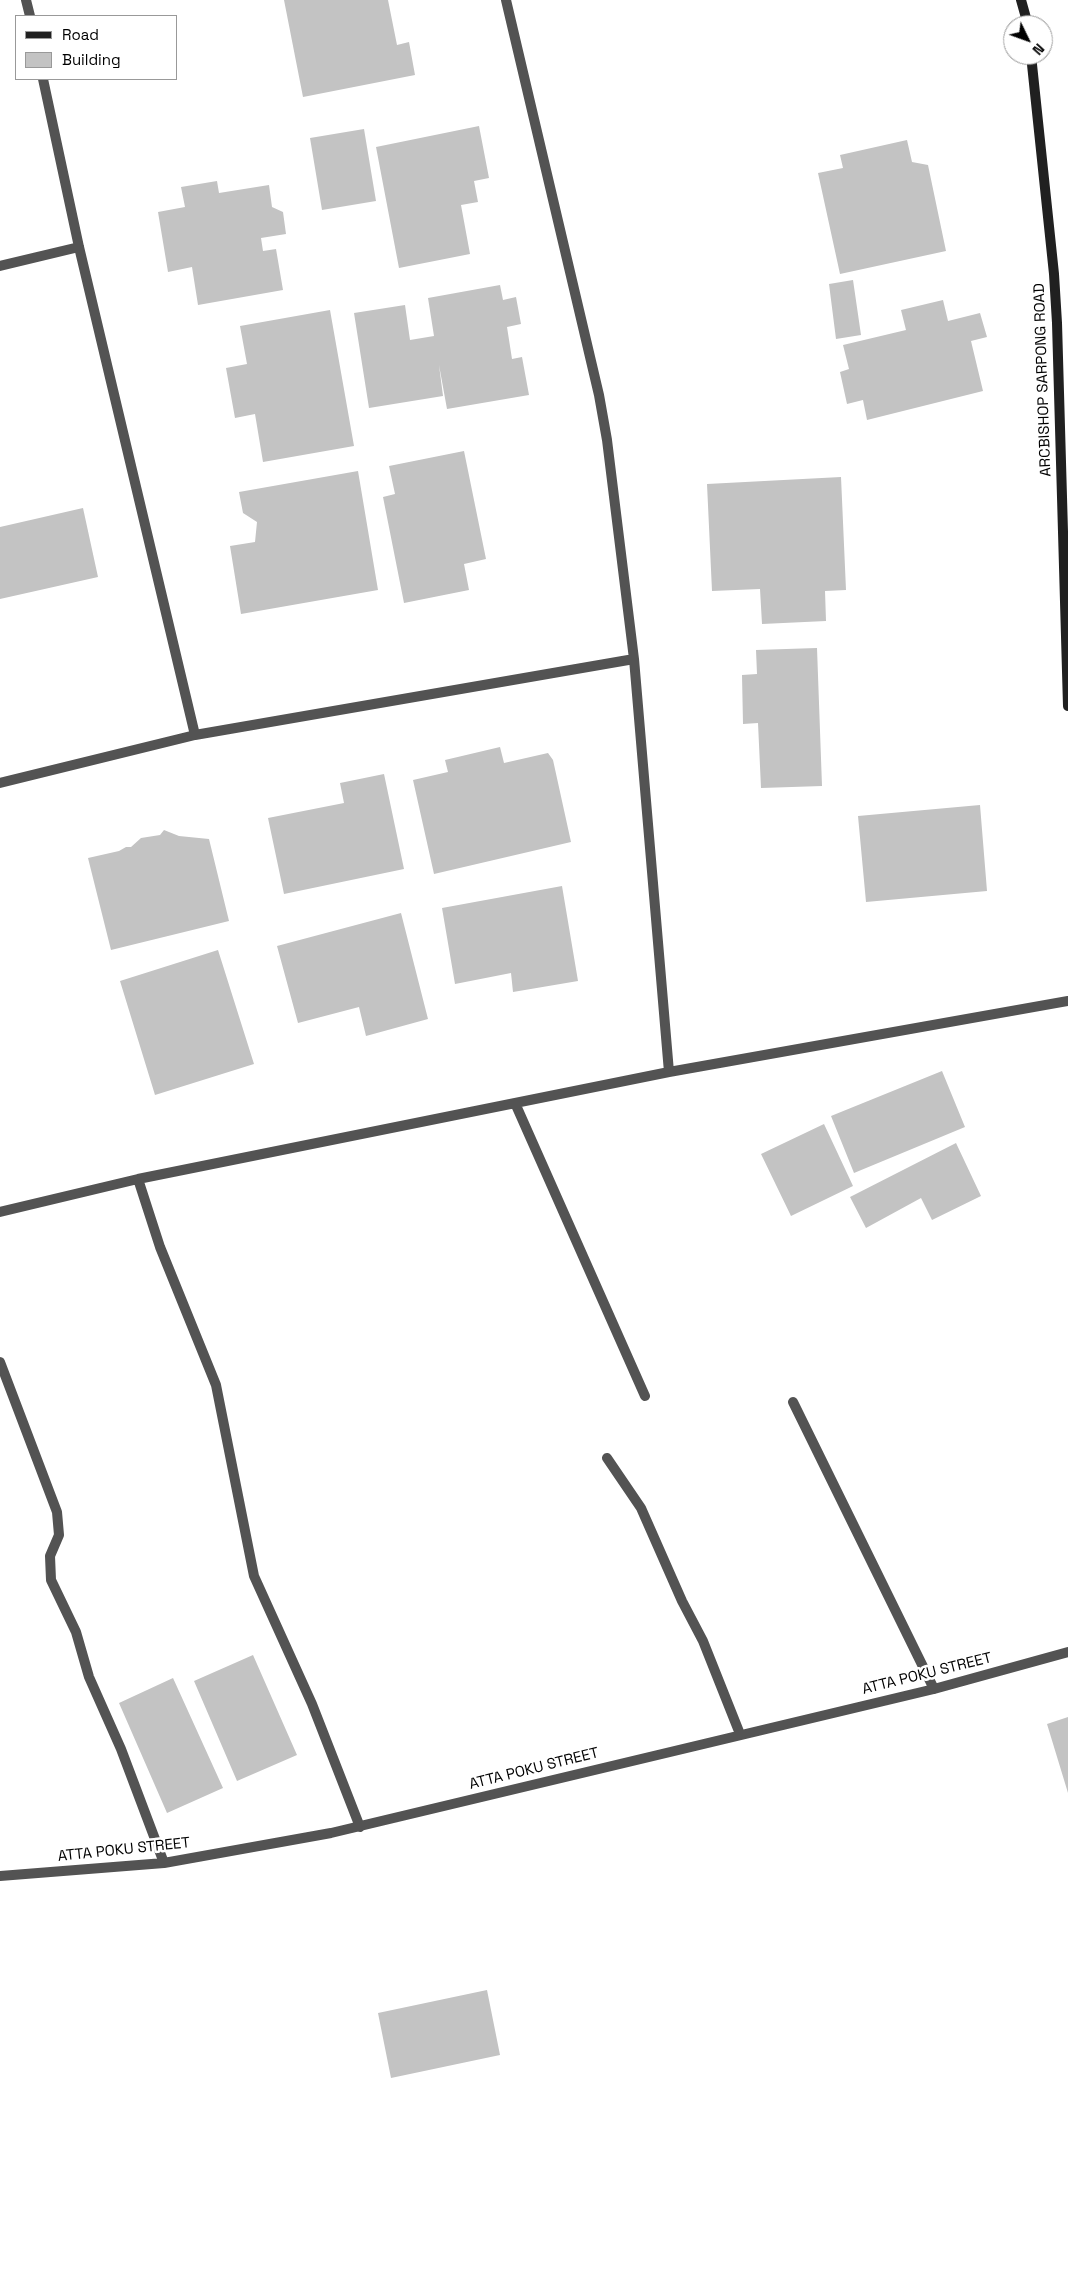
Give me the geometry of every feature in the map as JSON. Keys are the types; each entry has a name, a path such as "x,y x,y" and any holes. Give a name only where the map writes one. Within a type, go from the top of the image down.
{"street":[{"path":"26,0 30,15"},
{"path":"506,0 599,396 607,440 634,659 669,1072"},
{"path":"1021,0 1025,15"},
{"name":"ARCBISHOP SARPONG ROAD","path":"1032,65 1054,274 1057,323 1068,706"},
{"path":"43,80 79,247 195,735"},
{"path":"0,266 79,247"},
{"path":"0,783 195,735 634,659"},
{"path":"0,1212 138,1179 669,1072 1068,1001"},
{"path":"515,1103 645,1396"},
{"path":"138,1179 160,1247 216,1386 254,1576 312,1704 360,1827"},
{"path":"0,1362 57,1512 59,1535 50,1556 51,1580 76,1632 90,1677 121,1749 164,1863"},
{"path":"793,1402 934,1689"},
{"path":"607,1458 641,1508 682,1601 703,1641 740,1734"},
{"name":"ATTA POKU STREET","path":"0,1876 164,1863 360,1827 740,1734 934,1689 1068,1652"}],"building":[{"path":"284,0 388,0 397,45 409,42 415,75 303,97"},
{"path":"479,126 489,178 474,181 478,202 461,205 470,254 399,268 376,147"},
{"path":"364,129 376,201 322,210 310,138"},
{"path":"907,140 912,162 928,165 946,251 840,274 818,173 843,168 840,155"},
{"path":"217,181 219,193 269,185 272,207 283,212 286,234 261,238 263,251 276,249 283,290 198,305 192,267 168,272 158,212 185,207 181,187"},
{"path":"853,280 861,335 836,339 829,284"},
{"path":"500,285 503,300 516,297 521,324 507,327 512,359 522,357 529,395 447,409 439,365 443,396 369,408 354,313 405,305 410,340 434,336 428,298"},
{"path":"943,300 948,321 980,313 987,337 971,341 983,391 867,420 863,400 847,404 840,372 849,369 843,345 906,330 901,310"},
{"path":"330,310 354,446 263,462 255,414 235,418 226,368 247,364 240,326"},
{"path":"464,451 486,559 464,564 469,590 404,603 383,497 395,494 389,466"},
{"path":"358,471 378,590 241,614 230,546 255,542 257,522 243,513 239,492"},
{"path":"841,477 846,590 825,591 826,621 762,624 760,589 712,591 707,484"},
{"path":"83,508 98,577 0,599 0,527"},
{"path":"817,648 822,786 761,788 758,723 743,724 742,675 757,674 756,650"},
{"path":"500,747 504,763 548,753 553,760 571,842 434,874 413,780 448,772 445,760"},
{"path":"384,774 404,869 284,894 268,818 344,803 340,783"},
{"path":"980,805 987,891 866,902 858,816"},
{"path":"164,830 179,836 209,839 229,921 111,950 88,858 131,847 141,838 160,835"},
{"path":"562,886 578,981 513,992 511,973 455,984 442,908"},
{"path":"401,913 428,1019 366,1036 359,1007 298,1023 277,946"},
{"path":"218,950 254,1064 155,1095 120,981"},
{"path":"942,1071 965,1127 854,1173 831,1116"},
{"path":"824,1124 853,1186 791,1216 761,1154"},
{"path":"956,1143 981,1196 932,1220 921,1198 866,1228 850,1197"},
{"path":"253,1655 297,1755 237,1781 194,1681"},
{"path":"173,1678 223,1788 167,1813 119,1703"},
{"path":"1068,1717 1068,1793 1047,1724"},
{"path":"487,1990 500,2055 391,2078 378,2013"}]}
